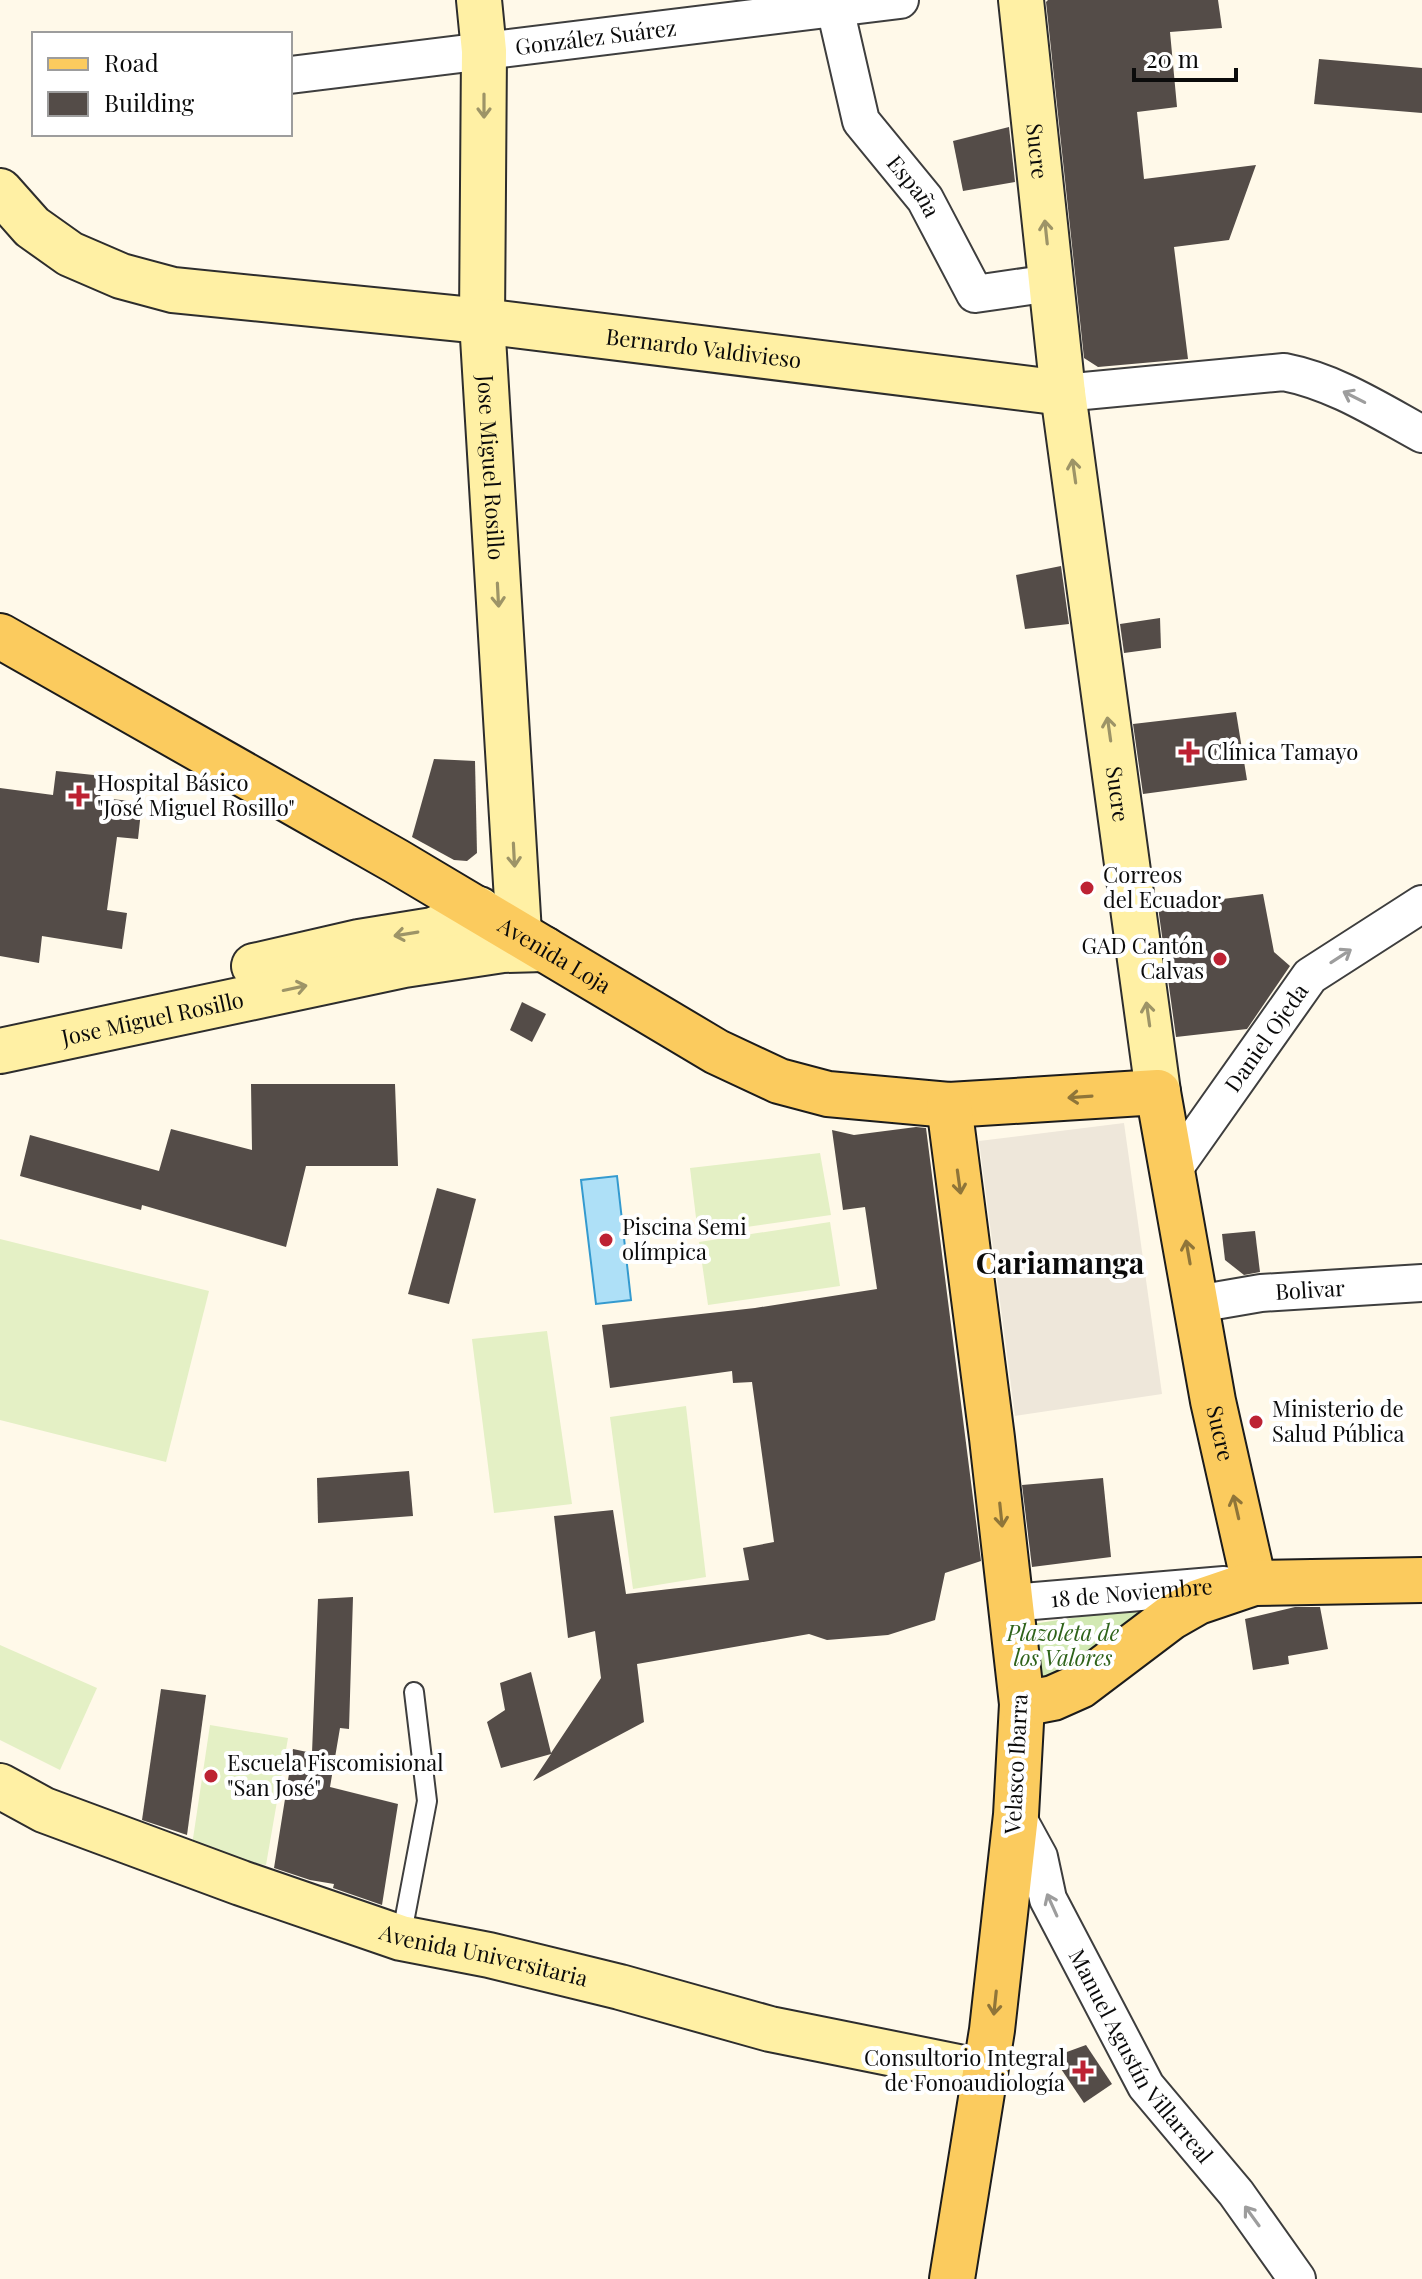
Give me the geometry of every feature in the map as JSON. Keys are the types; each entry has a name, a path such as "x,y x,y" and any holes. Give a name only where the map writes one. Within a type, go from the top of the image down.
{"main road":[{"name":"Avenida Loja","path":"0,636 479,909 717,1052 779,1081 828,1094 949,1105 1158,1092"},
{"name":"Sucre","path":"1158,1092 1216,1414 1254,1583"},
{"name":"Velasco Ibarra","path":"949,1105 1022,1704 1016,1815 992,2030 952,2279"},
{"name":"18 de Noviembre","path":"1022,1704 1053,1698 1080,1686 1170,1618 1198,1602 1254,1583 1422,1580"}],"street":[{"name":"Jose Miguel Rosillo","path":"0,1051 404,965 503,950 531,941 482,321 484,51 479,0"},
{"name":"González Suárez","path":"292,75 484,51 770,8 835,8 900,0"},
{"name":"Sucre","path":"1021,0 1063,393 1158,1092"},
{"name":"España","path":"835,8 861,121 925,199 975,294 1051,283"},
{"name":"Bernardo Valdivieso","path":"0,191 32,227 70,254 121,276 173,290 482,321 1063,393 1284,372 1312,377 1422,434"},
{"name":"Daniel Ojeda","path":"1173,1170 1310,976 1422,904"},
{"path":"0,1025 359,942 433,930 479,909"},
{"name":"Bolivar","path":"1197,1304 1261,1293 1422,1283"},
{"name":"18 de Noviembre","path":"1010,1603 1254,1583"},
{"name":"Avenida Universitaria","path":"0,1786 44,1810 401,1938 591,1979 770,2029 983,2072"},
{"name":"Manuel Agustín Villarreal","path":"1016,1815 1039,1857 1048,1899 1146,2086 1236,2193 1297,2279"}],"lane":[{"path":"401,1938 427,1801 414,1692"}],"green space":[{"path":"820,1153 831,1215 698,1234 690,1168"},
{"path":"830,1222 840,1286 708,1305 699,1242"},
{"path":"0,1239 209,1291 166,1462 0,1420"},
{"path":"547,1331 572,1504 494,1513 472,1339"},
{"path":"686,1406 706,1577 633,1589 610,1417"},
{"name":"Plazoleta de los Valores","path":"1136,1611 1140,1616 1054,1682 1042,1681 1037,1674 1032,1624"},
{"path":"0,1645 97,1688 60,1770 0,1740"},
{"path":"210,1725 288,1738 266,1865 191,1852"}],"shaded area":[{"path":"1124,1123 1162,1394 1015,1416 979,1141"}],"water":[{"name":"Piscina Semi olímpica","path":"617,1176 631,1300 596,1304 581,1180"}],"building":[{"path":"1048,0 1218,0 1222,28 1170,32 1177,107 1137,112 1144,179 1256,165 1229,240 1174,247 1188,359 1098,367 1084,358"},
{"path":"1319,59 1422,68 1422,113 1314,104"},
{"path":"1009,127 1015,182 963,191 953,141"},
{"path":"1061,566 1069,624 1025,629 1016,575"},
{"path":"1160,618 1161,648 1124,653 1120,624"},
{"name":"Clínica Tamayo","path":"1236,712 1247,780 1143,794 1133,724"},
{"path":"434,759 475,761 477,853 467,861 454,860 412,837"},
{"path":"56,771 103,776 100,798 142,802 138,839 117,837 107,910 127,913 122,949 42,936 39,963 0,956 0,788 53,795"},
{"name":"GAD Cantón Calvas","path":"1263,894 1274,952 1290,966 1247,1029 1176,1037 1158,907"},
{"path":"522,1002 546,1014 532,1042 510,1030"},
{"path":"251,1084 395,1084 398,1166 306,1166 286,1247 142,1205 141,1210 20,1176 30,1135 159,1171 171,1129 252,1150"},
{"path":"926,1128 981,1561 945,1573 935,1620 888,1635 827,1640 809,1634 637,1664 644,1722 533,1781 551,1754 501,1768 487,1722 505,1710 500,1683 531,1672 551,1753 601,1678 595,1631 568,1638 554,1516 613,1510 626,1594 749,1580 743,1548 774,1542 752,1382 733,1383 732,1371 610,1388 602,1325 755,1308 877,1289 865,1207 843,1210 832,1130 854,1135"},
{"path":"437,1188 476,1199 449,1304 408,1294"},
{"path":"1255,1231 1260,1272 1244,1275 1225,1260 1222,1234"},
{"path":"409,1471 413,1516 318,1523 317,1478"},
{"path":"1103,1478 1111,1557 1032,1567 1022,1485"},
{"path":"353,1597 349,1729 340,1728 330,1787 398,1804 382,1905 333,1888 334,1884 274,1868 293,1749 312,1753 318,1599"},
{"path":"1295,1607 1320,1607 1328,1649 1288,1656 1289,1664 1253,1670 1245,1619"},
{"path":"161,1689 206,1695 187,1835 142,1820"},
{"name":"Consultorio Integral de Fonoaudiología","path":"1086,2045 1112,2084 1084,2103 1053,2057"}],"place":[{"name":"Clínica Tamayo","path":"1189,752"},
{"name":"Hospital Básico \"José Miguel Rosillo\"","path":"79,796"},
{"name":"Correos del Ecuador","path":"1087,888"},
{"name":"GAD Cantón Calvas","path":"1220,959"},
{"name":"Piscina Semi olímpica","path":"606,1240"},
{"name":"Ministerio de Salud Pública","path":"1256,1422"},
{"name":"Escuela Fiscomisional \"San José\"","path":"211,1776"},
{"name":"Consultorio Integral de Fonoaudiología","path":"1083,2071"}],"district":[{"name":"Cariamanga","path":"1060,1264"}]}
